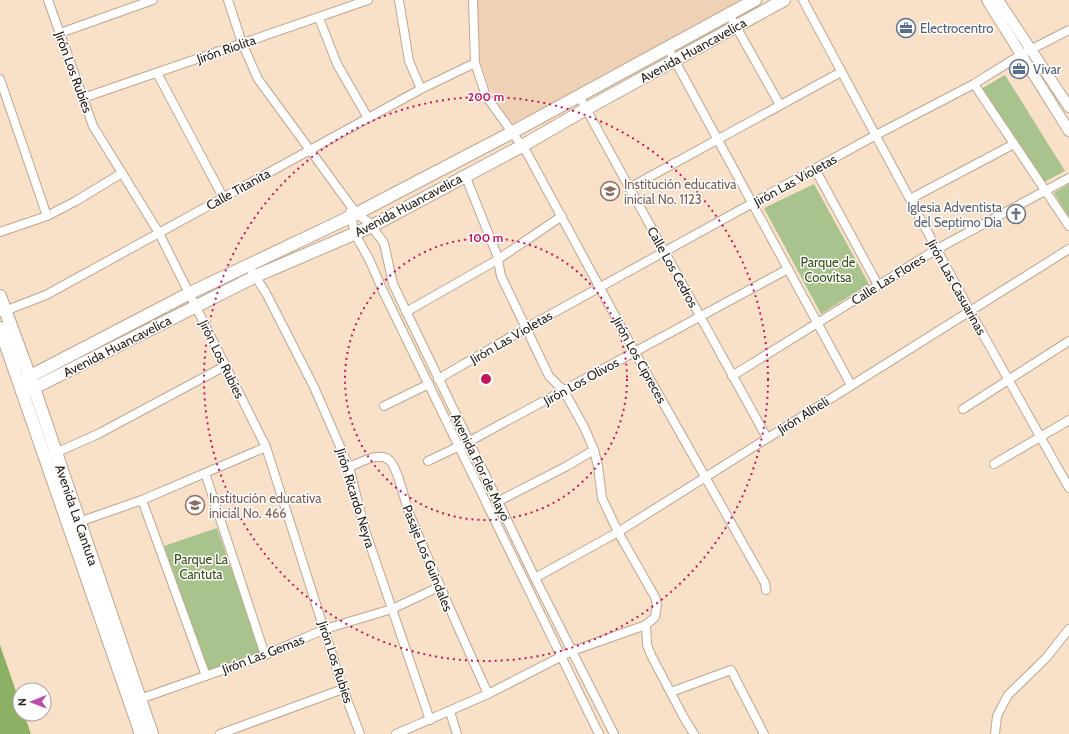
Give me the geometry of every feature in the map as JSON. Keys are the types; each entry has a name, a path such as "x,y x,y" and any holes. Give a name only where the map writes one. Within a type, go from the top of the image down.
{"main road":[{"name":"Avenida Huancavelica","path":"27,385 190,293 511,132 755,0"},
{"name":"Avenida Huancavelica","path":"27,385 196,306 256,276 370,227 465,175 522,146 734,26 784,0"},
{"name":"Avenida La Cantuta","path":"0,296 2,312 50,455 136,700 152,734"},
{"name":"Avenida La Cantuta","path":"0,328 27,385"},
{"name":"Avenida La Cantuta","path":"136,700 141,734"}],"street":[{"name":"Jirón Los Rubíes","path":"48,0 93,126 159,233 266,447 343,689 360,734"},
{"path":"60,33 153,0"},
{"name":"Avenida Flor de Mayo","path":"228,0 242,43 258,79 311,150 352,212 368,222 370,227 384,243 389,272 406,312 468,442 499,501 535,578 614,734"},
{"name":"Jirón Riolita","path":"83,98 368,0"},
{"path":"399,0 409,61 421,89"},
{"name":"Jirón Los Cipreces","path":"473,0 476,63 486,96 522,146 562,216 634,351 765,583 766,590"},
{"name":"Jirón Las Casuarinas","path":"803,0 936,249 1069,488"},
{"path":"987,0 1022,54 1069,132"},
{"path":"998,0 1069,107"},
{"path":"729,14 734,26 780,105"},
{"path":"319,18 337,64 368,118"},
{"name":"Jirón Las Violetas","path":"438,379 600,287 876,135 974,84 1022,54 1069,30"},
{"path":"668,48 851,385"},
{"name":"Calle Titanita","path":"2,312 46,295 421,89 476,63"},
{"path":"629,188 841,72"},
{"path":"157,73 223,197"},
{"path":"0,79 47,216"},
{"path":"974,84 1069,226"},
{"name":"Calle Los Cedros","path":"579,96 767,438"},
{"path":"910,199 1014,144"},
{"path":"815,169 878,285"},
{"path":"0,232 47,216 76,201 122,173"},
{"path":"396,734 450,712 572,651 646,625 652,622 656,612 655,597 618,532 602,498 598,466 594,450 584,427 564,391 548,376 501,276 497,260 473,191 465,175"},
{"name":"Calle Las Flores","path":"732,376 936,249 1069,178"},
{"name":"Avenida Flor de Mayo","path":"352,212 355,234 369,259 458,446 599,734"},
{"path":"406,312 497,260 562,216"},
{"name":"Jirón Alheli","path":"535,578 618,532 705,476 1069,250"},
{"name":"Jirón Ricardo Neyra","path":"248,264 256,276 314,387 350,467 365,530 430,720"},
{"name":"Jirón Los Olivos","path":"428,462 564,391 634,351 788,269"},
{"path":"963,409 1069,341"},
{"path":"50,455 98,434 225,366"},
{"path":"384,406 429,384"},
{"path":"994,464 1069,420"},
{"path":"74,523 142,500 266,447"},
{"path":"499,501 567,466 594,450"},
{"name":"Pasaje Los Guindales","path":"350,467 372,458 381,457 387,458 393,463 408,510 439,587 488,694"},
{"path":"206,473 265,655"},
{"path":"142,500 206,676"},
{"name":"Jirón Las Gemas","path":"136,700 265,655 325,629 392,610 439,587"},
{"path":"646,625 648,646 651,655 694,734"},
{"path":"995,734 998,716 1008,695 1046,658 1069,629"},
{"path":"671,692 731,670 764,734"},
{"path":"220,734 343,689"},
{"path":"450,712 457,734"}],"shaded area":[{"path":"477,0 750,0 511,129 495,101 479,60"}],"green space":[{"path":"1005,75 1065,171 1044,182 981,89"},
{"name":"Parque de Coovitsa","path":"814,184 869,284 821,314 764,208"},
{"path":"1069,184 1069,217 1054,193"},
{"name":"Parque La Cantuta","path":"217,528 260,652 208,672 164,546"},
{"path":"0,645 13,682 12,722 27,722 31,734 0,734"}],"place":[{"name":"Electrocentro","path":"906,28"},
{"name":"Vivar","path":"1019,69"},
{"name":"Institución educativa inicial No. 1123","path":"610,191"},
{"name":"Iglesia Adventista del Septimo Dia","path":"1016,214"},
{"name":"Institución educativa inicial No. 466","path":"195,505"}]}
